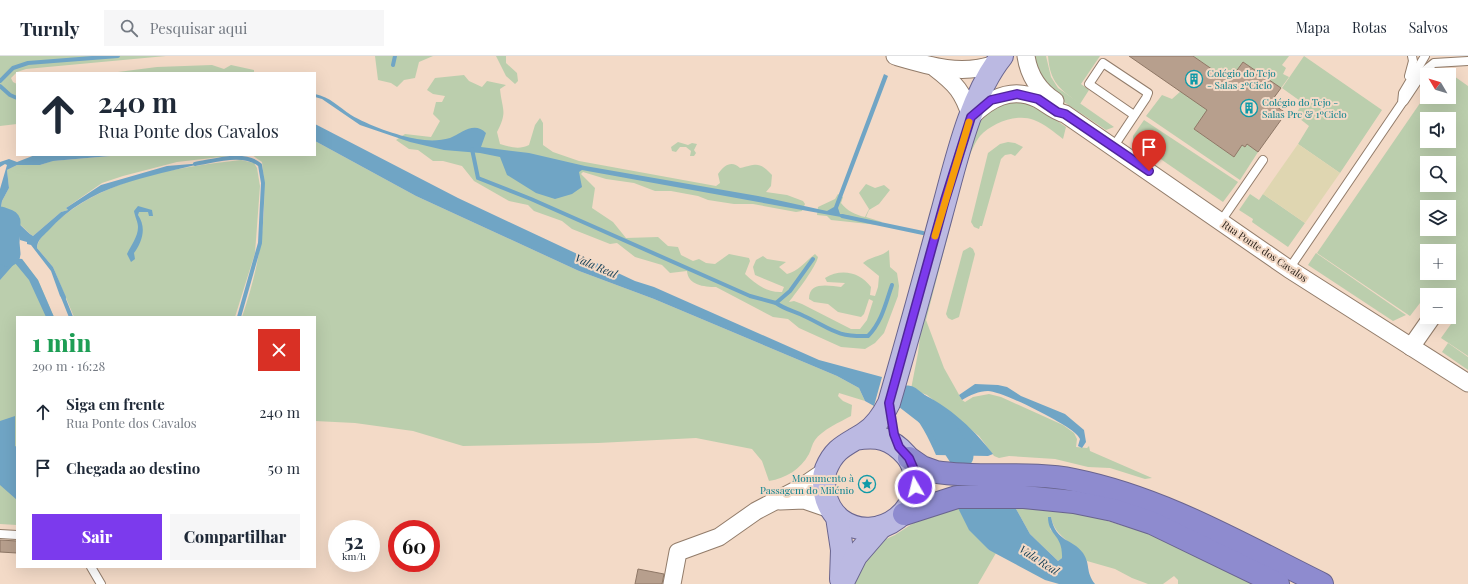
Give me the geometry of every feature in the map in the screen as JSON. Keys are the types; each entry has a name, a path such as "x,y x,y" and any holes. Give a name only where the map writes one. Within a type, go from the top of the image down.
{"highway":[{"path":"904,453 922,467 936,472 1055,477 1094,485 1141,498 1196,521 1322,584"},
{"path":"904,514 957,497 1024,497 1074,502 1113,510 1152,523 1278,584"}],"main road":[{"path":"841,584 842,550 834,513 824,485 825,471 832,457 842,446 874,426 883,416 889,403 945,200 971,117 979,93 998,60"},
{"path":"834,513 847,523 863,528 881,527 893,522 904,514 912,501 915,487 915,472 894,434 889,403"},
{"path":"855,439 870,437 885,440 904,453"},
{"path":"841,584 856,556 881,527"}],"street":[{"path":"895,56 936,68 970,70 998,60"},
{"path":"1026,56 1032,76 1039,89 1061,106 1065,114"},
{"path":"936,68 958,87 971,117 991,100 1017,94 1038,99 1057,112 1065,114"},
{"name":"Rua Ponte dos Cavalos","path":"1065,114 1114,146 1289,269 1468,383"},
{"path":"1411,347 1427,324"},
{"path":"672,584 678,552 719,537 772,502 800,488 825,471"},
{"path":"772,502 788,499 804,500 834,513"}],"lane":[{"path":"1408,89 1413,56 1424,58 1434,63 1468,61"},
{"path":"1408,89 1424,58"},
{"path":"1114,146 1134,115 1148,93 1103,63 1089,84 1134,115"},
{"path":"1289,269 1402,103 1403,93 1424,71 1434,63"},
{"path":"1221,221 1263,160"},
{"path":"0,534 16,535"},
{"path":"92,568 101,584"}],"green space":[{"path":"0,56 166,56 26,69 16,72 11,78 13,82 16,84 16,124 0,126"},
{"path":"375,56 433,56 419,62 415,78 404,80 397,87 391,83 378,80"},
{"path":"496,56 506,56 506,63 517,73 518,81 515,84 506,76"},
{"path":"1032,56 1046,56 1051,77 1058,88 1114,127 1106,130 1052,94 1042,83"},
{"path":"1048,56 1100,56 1081,84 1089,90 1080,104 1057,84 1051,73"},
{"path":"1193,56 1289,56 1282,65 1286,68 1283,74 1289,77 1281,88 1243,62 1229,81"},
{"path":"1304,56 1382,110 1340,173 1298,144 1309,126 1295,115 1303,103 1282,88"},
{"path":"212,65 224,69 231,65 254,70 254,72 118,72 157,67"},
{"path":"464,75 469,81 482,87 487,81 506,85 500,89 503,115 497,132 500,144 518,148 529,145 535,125 540,118 543,123 543,145 553,152 579,161 716,186 720,183 718,174 725,166 734,164 740,168 754,165 764,167 772,175 771,186 766,192 787,195 803,201 805,204 802,211 796,212 753,204 734,204 708,200 698,196 671,191 655,191 634,183 606,179 583,172 581,174 595,188 592,208 613,222 626,238 658,237 668,246 678,247 681,255 693,261 699,259 706,263 715,264 729,254 749,258 750,261 745,274 757,284 772,291 782,292 784,287 755,275 753,267 756,260 763,256 767,259 786,262 779,267 787,274 798,269 815,254 818,257 814,267 789,302 794,301 802,304 851,329 860,329 867,320 873,301 869,299 864,314 861,317 838,312 828,304 814,302 809,299 810,293 812,289 820,286 841,287 845,283 827,282 825,278 844,272 856,275 867,282 871,287 870,295 875,296 879,276 863,263 889,250 890,267 897,273 899,286 898,296 884,333 875,343 865,349 841,347 799,328 788,319 773,317 716,287 697,284 690,279 687,271 670,273 662,265 635,257 617,243 610,244 572,229 562,221 534,211 528,205 509,201 474,181 462,166 443,161 433,161 418,150 409,149 396,140 405,134 431,137 440,121 433,114 436,102 442,102 445,96 433,94 427,90 435,78"},
{"path":"1456,78 1468,86 1468,356 1441,338 1451,324 1456,324 1456,288 1420,288 1420,303 1410,316 1317,253 1420,103 1456,104"},
{"path":"1181,91 1208,110 1194,129 1234,157 1242,145 1245,147 1247,144 1258,152 1240,180 1146,116 1162,95 1172,99"},
{"path":"1022,102 1032,104 1066,127 1063,139 1049,128 1027,118 1005,120 991,127 980,136 968,158 926,320 944,368 962,400 965,402 973,397 989,394 1001,397 1063,425 1074,433 1077,439 1076,447 1087,448 1089,446 1090,451 1152,478 1145,479 1110,468 1088,467 1055,459 1009,456 999,458 994,456 979,436 927,395 911,389 918,353 923,313 973,134 982,120 992,110 1005,105"},
{"path":"1144,120 1238,182 1223,202 1133,140 1133,136"},
{"path":"316,142 416,196 579,271 654,299 837,376 859,388 865,401 839,393 838,396 843,401 852,405 851,416 832,426 818,436 809,454 797,469 781,478 769,481 762,461 752,449 696,438 598,443 463,446 413,431 355,423 316,421 316,316 242,316 258,260 261,241 264,202 262,162 253,156 316,156"},
{"path":"678,142 688,145 692,143 697,144 694,150 696,153 694,156 690,156 691,151 686,147 680,147 676,152 672,151 671,147"},
{"path":"1008,142 1015,143 1023,147 1015,156 1011,154 1005,155 1001,159 982,226 980,226 979,229 974,227 971,222 988,153 1000,144"},
{"path":"110,156 229,156 177,162 102,183 66,208 68,210 61,212 33,236 17,222 5,220 0,214 2,201 9,188 7,170 17,165 40,165 52,161"},
{"path":"241,160 254,163 257,168 260,186 255,253 235,316 74,316 53,267 37,248 41,238 54,224 74,208 96,195 118,185 142,177 191,167"},
{"path":"866,184 875,188 884,185 890,190 879,204 869,210 866,217 882,222 878,225 831,220 827,216 817,215 818,207 835,199 838,194 843,197 841,203 846,208 855,214 865,217 869,209 859,193"},
{"path":"1250,194 1259,200 1263,194 1305,223 1288,247 1252,222 1253,219 1239,210"},
{"path":"970,247 973,249 975,254 959,317 952,320 948,318 946,314 963,251"},
{"path":"1316,253 1406,315 1393,321 1308,265"},
{"path":"22,259 38,280 54,316 16,316 16,525 0,524 0,271"},
{"path":"1448,343 1468,357 1468,370 1442,352"},
{"path":"957,506 989,550 996,553 978,584 850,584 873,545 895,535 926,515"},
{"path":"1015,507 1033,507 1085,514 1150,534 1252,584 1178,584 1178,580 1174,576 1163,584 1148,584 1115,569 1087,561 1078,550 1057,531 1051,517 1050,529 1060,542 1062,549 1062,558 1058,561 1030,534"}],"sand":[{"path":"1298,144 1340,173 1305,223 1263,194"}],"water":[{"path":"884,74 888,76 838,208 840,214 850,216 841,217 582,170 579,172 582,187 572,194 555,199 536,193 507,175 500,157 480,153 444,150 410,142 360,125 322,99 316,97 316,94 325,97 351,115 366,123 409,138 442,140 450,138 468,129 477,128 486,133 481,147 529,153 585,166 758,196 827,211 834,207"},
{"path":"316,125 458,198 635,281 654,287 819,360 882,377 874,406 865,401 859,388 837,376 654,299 579,271 416,196 316,142"},
{"path":"32,156 110,156 53,161 40,165 17,165 7,170 9,188 2,201 0,213 0,189 7,165 5,164 0,167 0,162 9,159 17,162"},
{"path":"203,163 140,179 100,193 64,215 42,236 39,240 37,248 53,267 66,297 65,303 60,296 51,271 31,245 20,240 19,236 15,235 0,224 0,214 5,220 17,222 33,236 61,212 68,210 66,208 101,185 167,166"},
{"path":"138,206 152,210 153,216 149,216 148,212 139,212 138,215 141,220 143,230 141,240 134,253 135,259 131,262 127,254 136,238 138,231 138,223 134,211"},
{"path":"0,250 14,258 22,259 38,280 54,316 46,316 29,280 15,263 0,280"},
{"path":"975,384 1007,387 1021,396 1065,414 1084,430 1086,442 1082,448 1078,446 1080,439 1078,436 1063,424 1021,402 996,392 981,392 962,400 959,395"},
{"path":"911,389 923,394 946,408 976,434 993,454 988,456 936,455 920,424 906,408"},
{"path":"15,416 16,499 0,485 0,421"},
{"path":"957,506 1015,507 1030,534 1058,561 1062,558 1062,550 1058,539 1050,528 1048,517 1051,517 1053,525 1060,536 1079,548 1083,553 1087,561 1090,575 1095,584 1059,584 1045,580 989,550 969,530"}],"building":[{"name":"Colégio do Tejo - Salas Pre & 1ºCiclo","path":"1129,56 1193,56 1229,81 1243,62 1281,88 1273,99 1277,102 1274,105 1286,113 1258,152 1247,144 1245,147 1242,145 1234,157 1194,129 1207,110"},
{"path":"0,540 16,541 16,553 0,552"},
{"path":"638,569 664,574 662,584 635,584"}],"waterway":[{"path":"0,81 13,68 28,63 118,56"},
{"path":"393,65 395,56"},
{"path":"0,86 10,95 16,98"},
{"path":"472,149 478,178 531,199 750,296 776,303 790,291 813,259"},
{"path":"195,164 220,159 237,158 253,161 260,165 263,183 260,243 239,316"},
{"path":"842,216 923,233"},
{"name":"Vala Real","path":"0,219 8,222 8,254"},
{"path":"776,303 841,334 868,336 877,325 892,285"},
{"path":"63,297 71,316"},
{"name":"Vala Real","path":"908,398 939,422 961,456"}],"slow traffic":[{"path":"935,236 969,122"}],"place":[{"name":"Colégio do Tejo - Salas 2ºCiclo","path":"1194,79"},
{"name":"Colégio do Tejo - Salas Pre & 1ºCiclo","path":"1249,108"},
{"name":"Monumento à Passagem do Milénio","path":"867,484"}],"route":[{"path":"915,487 915,472 909,458 899,447 894,434 889,403 945,200 971,117 984,105 999,97 1017,94 1031,96 1057,112 1065,114 1149,171"}]}
